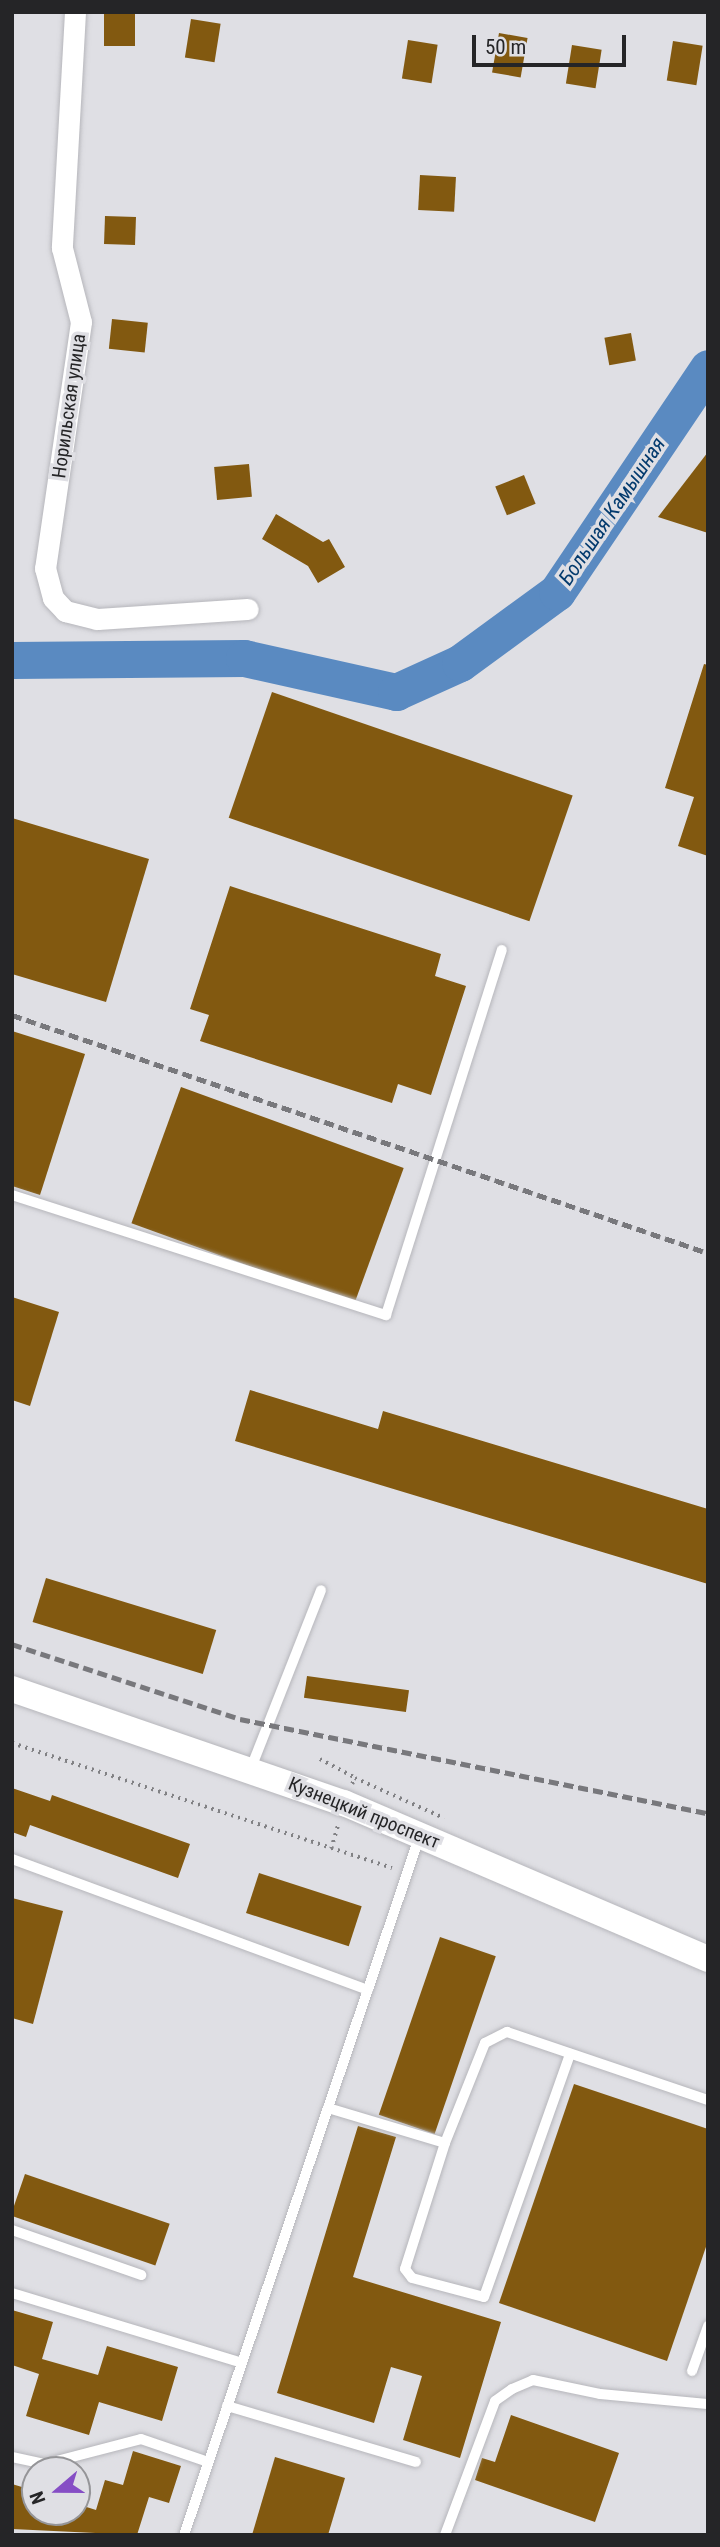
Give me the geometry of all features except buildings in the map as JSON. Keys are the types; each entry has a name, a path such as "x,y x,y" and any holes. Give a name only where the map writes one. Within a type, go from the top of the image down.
{"street":[{"name":"Норильская улица","path":"75,12 62,248 80,322 46,568 53,598 65,611 97,619 248,609"},
{"name":"Кузнецкий проспект","path":"12,1689 251,1768 420,1835 708,1959"}],"lane":[{"path":"12,1195 386,1315 502,950"},
{"path":"251,1768 321,1590"},
{"path":"184,2535 420,1835"},
{"path":"12,1859 368,1990"},
{"path":"570,2054 484,2297 412,2278 405,2269 444,2143 492,2036 507,2032 708,2100"},
{"path":"328,2108 444,2143"},
{"path":"12,2230 141,2275"},
{"path":"12,2293 242,2363"},
{"path":"692,2371 708,2326"},
{"path":"445,2535 495,2402 512,2389 533,2379 600,2394 708,2403"},
{"path":"227,2406 416,2462"},
{"path":"12,2457 45,2464 141,2439 208,2462"}],"path":[{"path":"12,1743 407,1873"},
{"path":"320,1759 355,1778"}],"waterway":[{"name":"Большая Камышная","path":"12,660 244,658 396,692 460,663 557,592 708,368"}],"railway":[{"path":"12,1015 708,1253"},
{"path":"12,1644 240,1719 708,1813"}]}
